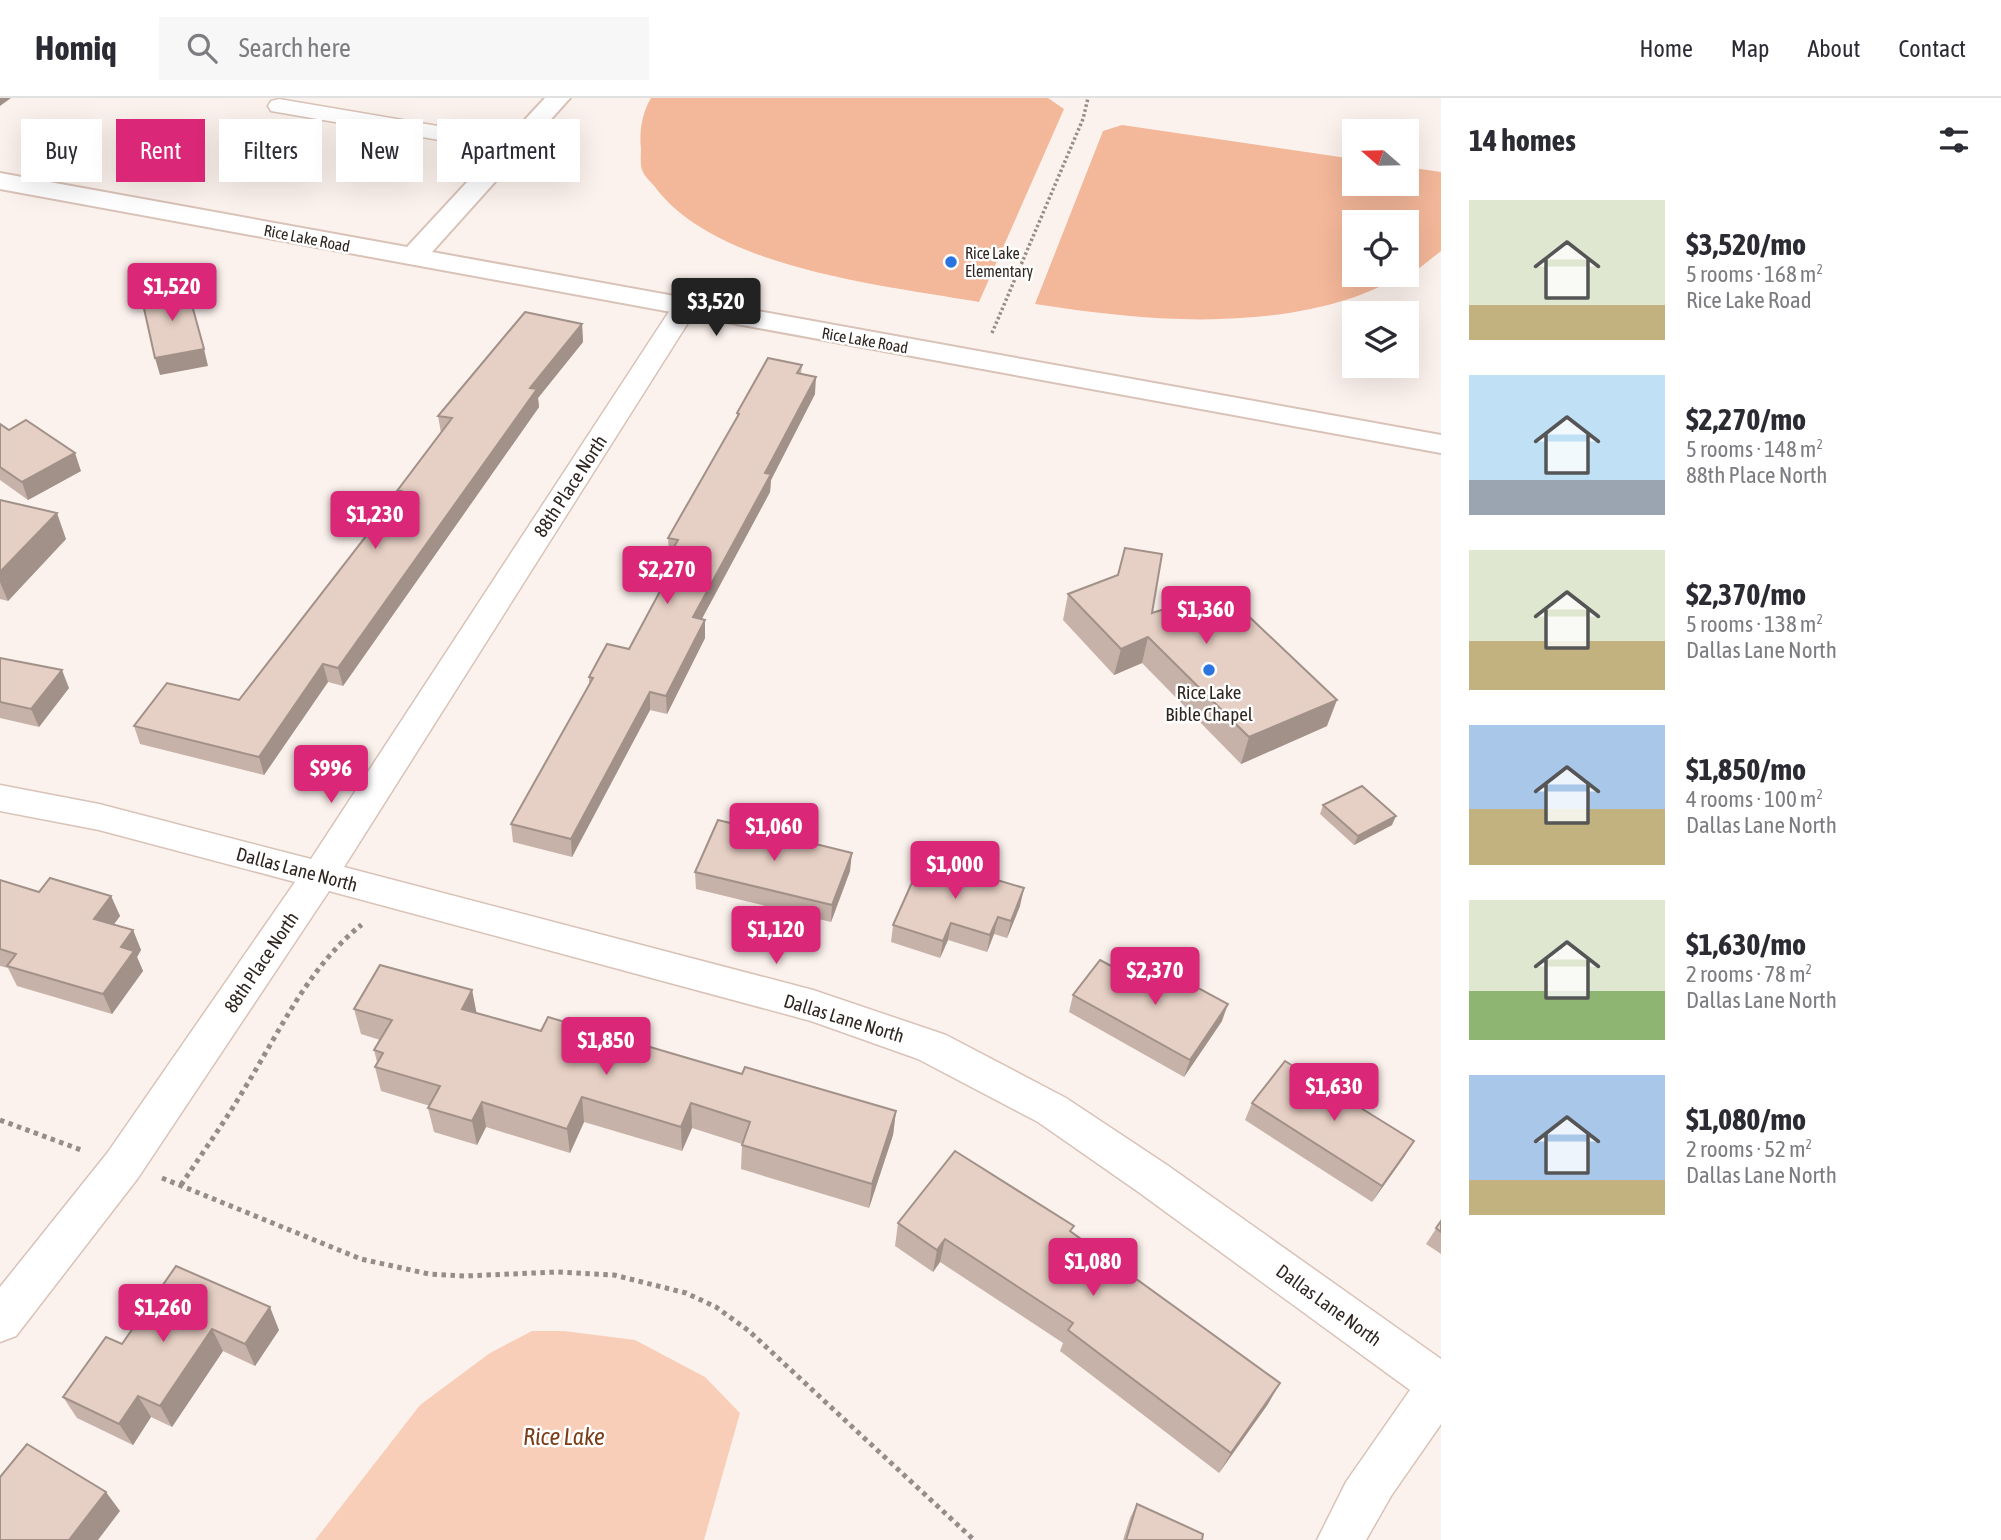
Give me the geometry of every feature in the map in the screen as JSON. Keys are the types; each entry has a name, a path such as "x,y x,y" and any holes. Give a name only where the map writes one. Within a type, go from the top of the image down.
{"street":[{"path":"539,119 558,98"},
{"path":"279,107 437,133"},
{"name":"Rice Lake Road","path":"0,181 1441,444"},
{"path":"413,257 482,182"},
{"name":"88th Place North","path":"0,1321 123,1165 320,875 685,307"},
{"name":"Dallas Lane North","path":"0,798 99,817 813,1006 932,1046 1052,1110 1152,1178 1441,1386"},
{"path":"1341,1540 1352,1516 1394,1450 1441,1386"}],"path":[{"path":"986,340 993,331 1076,136 1088,98"},
{"path":"181,1185 315,973 341,939 366,922 372,914"},
{"path":"0,1120 85,1151"},
{"path":"154,1175 339,1250 396,1268 429,1274 465,1276 557,1272 614,1275 685,1293 716,1307 749,1331 974,1540"}],"shaded area":[{"path":"651,98 1048,98 1064,109 979,302 851,280 804,269 759,255 718,237 683,215 655,187 641,168 641,129"},
{"path":"1122,125 1342,157 1342,196 1419,196 1419,169 1441,172 1441,251 1419,268 1419,210 1342,210 1342,287 1379,287 1352,298 1274,315 1234,319 1154,318 1035,304 1103,131"}],"water":[{"name":"Rice Lake","path":"532,1331 564,1331 635,1340 705,1377 740,1413 704,1540 315,1540 420,1405 490,1353"}],"building":[{"path":"187,287 204,349 155,358 141,295"},
{"path":"525,312 582,324 530,388 537,389 338,668 323,664 259,757 134,726 167,683 239,700 401,491 397,491 452,418 438,416"},
{"path":"768,358 802,365 797,373 816,377 765,473 771,474 693,617 705,620 666,696 650,692 571,839 511,824 593,678 589,677 607,644 629,649 672,569 662,567 678,540 668,538"},
{"path":"26,420 75,453 22,482 0,467 0,424 9,430"},
{"path":"0,500 57,513 0,572"},
{"name":"Rice Lake Bible Chapel","path":"1125,548 1162,554 1152,613 1222,591 1337,700 1249,737 1148,637 1121,649 1068,594 1118,575"},
{"path":"0,658 62,670 31,709 0,702"},
{"path":"1362,786 1396,816 1358,836 1323,805"},
{"path":"718,820 852,853 832,905 695,872"},
{"path":"923,858 1024,888 1011,921 998,917 990,935 951,923 943,941 893,925"},
{"path":"50,878 111,896 94,919 133,930 121,947 134,951 103,994 7,966 16,954 0,949 0,880 39,892"},
{"path":"1100,960 1152,988 1165,970 1228,1004 1190,1060 1073,995"},
{"path":"380,965 472,990 462,1009 541,1031 548,1017 742,1074 745,1067 896,1111 872,1184 742,1145 750,1122 691,1103 681,1127 582,1097 567,1129 482,1102 472,1121 428,1108 440,1086 375,1067 383,1053 374,1050 392,1020 354,1009"},
{"path":"1285,1061 1414,1141 1382,1186 1252,1103"},
{"path":"955,1151 1074,1226 1070,1231 1280,1383 1231,1453 1068,1330 1073,1323 945,1239 937,1250 898,1223"},
{"path":"176,1266 270,1307 245,1344 212,1329 160,1406 138,1396 119,1424 63,1397 106,1337 122,1344"},
{"path":"27,1444 106,1492 69,1540 0,1540 0,1477"},
{"path":"1137,1504 1203,1534 1202,1540 1126,1540"}],"place":[{"name":"Rice Lake Elementary","path":"951,262"},
{"name":"Rice Lake Bible Chapel","path":"1209,670"}]}
